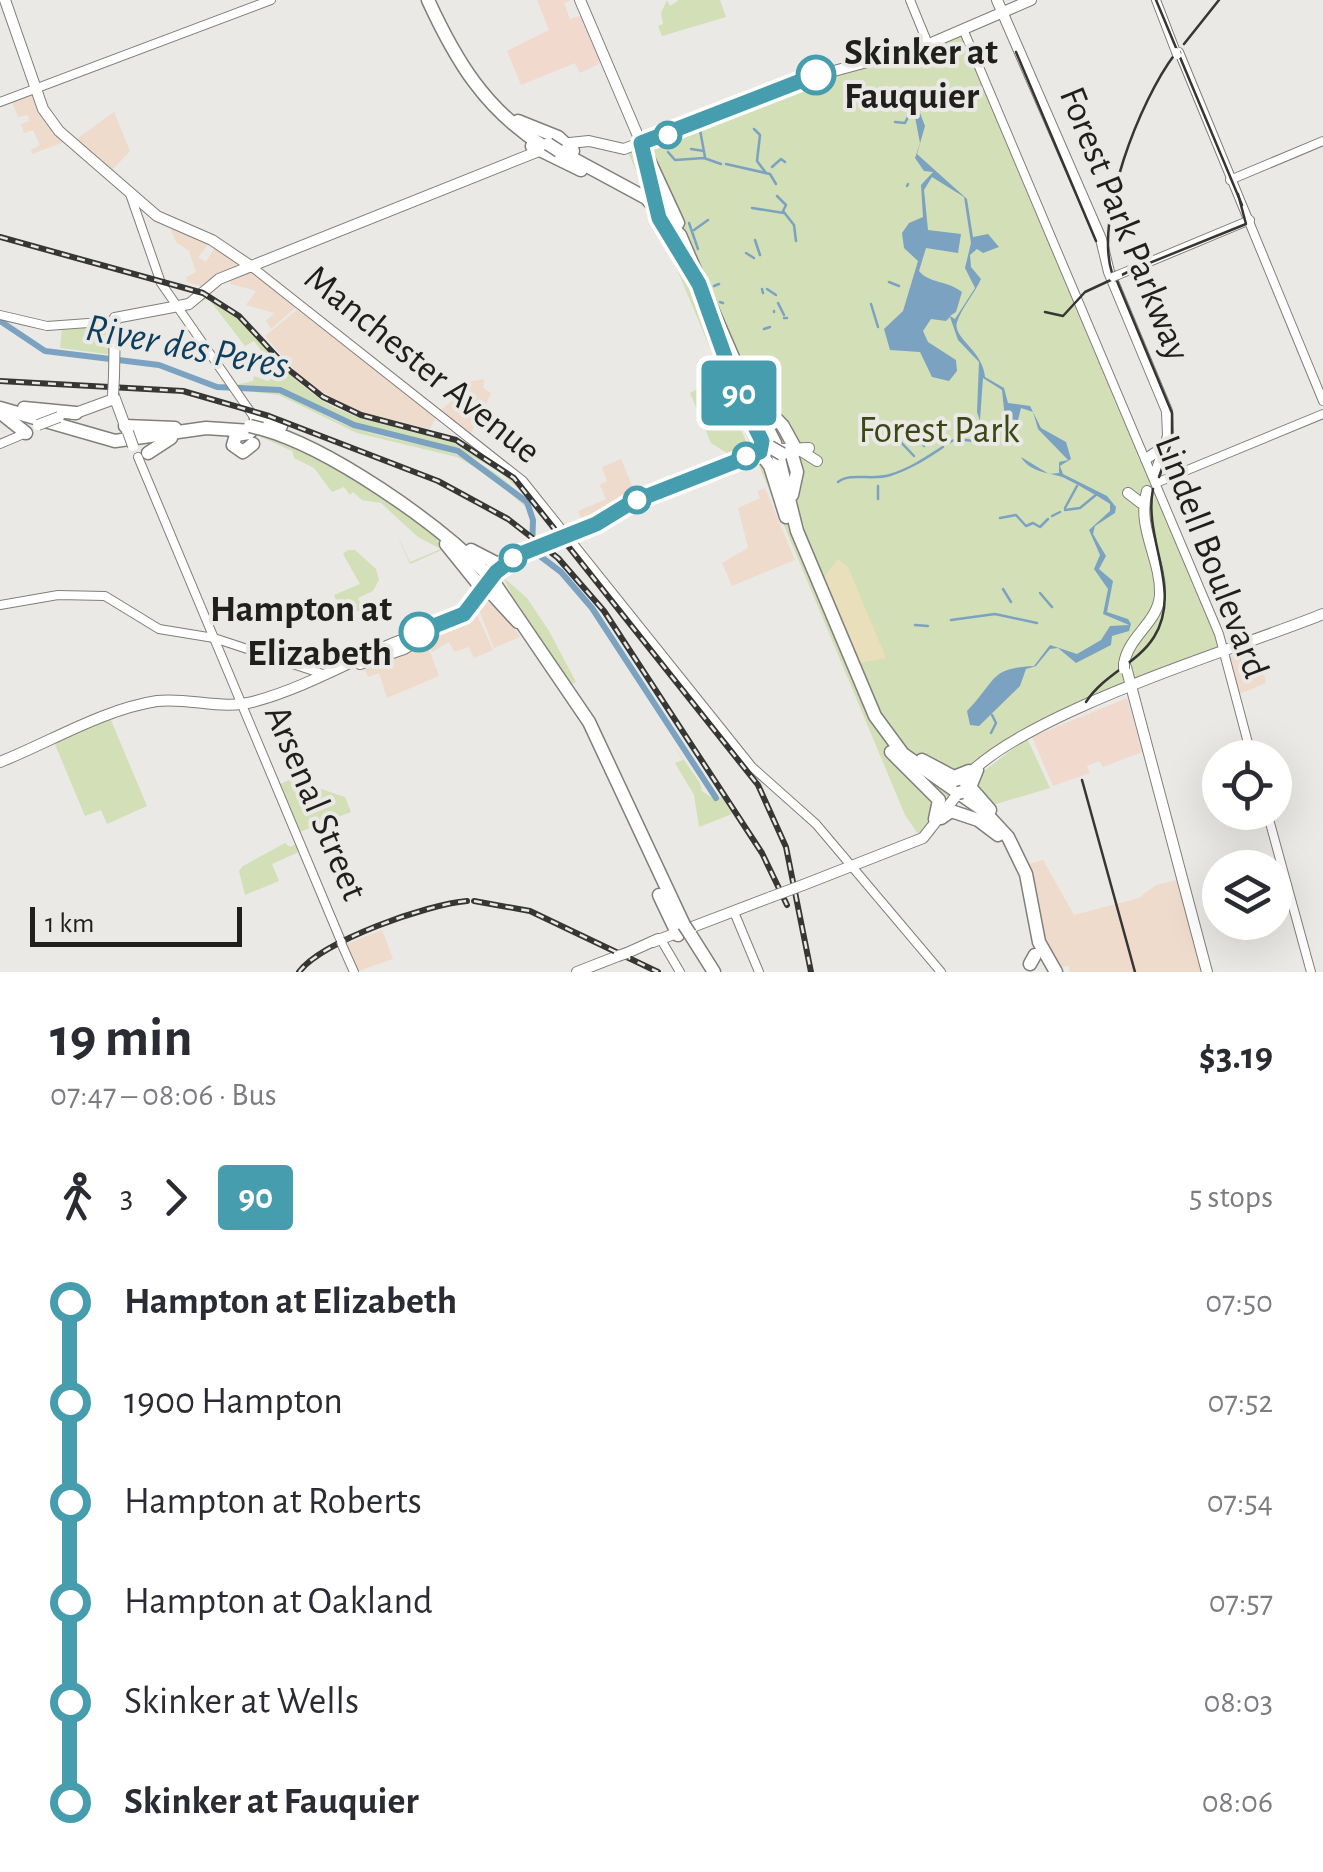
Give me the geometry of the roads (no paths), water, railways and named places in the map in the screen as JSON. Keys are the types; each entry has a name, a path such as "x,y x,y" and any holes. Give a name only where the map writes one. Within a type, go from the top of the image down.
{"highway":[{"path":"429,0 460,66 525,140 556,148 625,186 665,214 688,249"},
{"path":"429,0 460,66"},
{"path":"438,22 468,72 510,119"},
{"path":"478,91 510,119 658,213 677,237 773,448 799,548 882,732 897,760 940,805 938,819"},
{"path":"630,144 659,218 699,284"},
{"path":"630,144 688,249 743,380 776,446 794,522 882,732 905,761 984,816 1009,842 1026,895 1035,943 1056,972"},
{"path":"728,356 742,401 779,451 796,467 794,522"},
{"path":"743,380 783,426 766,486"},
{"path":"18,420 76,413"},
{"path":"18,420 112,436 220,424 310,453 435,530"},
{"path":"18,420 115,441 206,428 303,444 435,530 488,581 526,627 566,688 605,762 680,931 709,970"},
{"path":"126,429 178,428"},
{"path":"140,452 174,436 206,428"},
{"path":"779,451 799,548"},
{"path":"882,732 1009,842"},
{"path":"938,819 952,810 959,777 973,771"},
{"path":"973,771 970,784 1026,874 1035,957"},
{"path":"932,793 982,799"},
{"path":"1026,895 1028,934 1035,957 1056,972"}],"main road":[{"name":"Manchester Avenue","path":"5,0 44,111 59,131 160,218 198,234 258,268 523,481 755,770 812,819 941,972"},
{"path":"0,102 271,0"},
{"path":"580,0 630,144"},
{"path":"910,0 928,44"},
{"name":"Forest Park Parkway","path":"996,0 1099,241 1164,408 1165,443 1148,485"},
{"path":"0,314 63,322 178,308 258,268 556,148 591,141 630,144 812,76 928,44 1031,0"},
{"path":"1156,0 1323,401"},
{"name":"Lindell Boulevard","path":"964,28 1146,459 1148,485 1225,654 1247,740"},
{"path":"1231,180 1323,140"},
{"path":"129,191 159,279 245,402 253,436"},
{"path":"1113,277 1249,220"},
{"name":"Forest Park Parkway","path":"1113,277 1167,411 1168,436 1148,485"},
{"name":"Arsenal Street","path":"112,318 114,397 354,972"},
{"path":"76,413 114,397"},
{"path":"1148,485 1323,414"},
{"path":"0,442 18,420 58,417"},
{"path":"1146,459 1159,452 1165,443"},
{"path":"0,605 60,595 102,595 118,600 157,628 218,642 312,675 325,675 393,654 440,627 522,553 574,533 622,506 736,460 779,451"},
{"path":"1148,485 1142,509 1160,595 1155,612 1129,646 1125,666 1206,972"},
{"path":"1125,666 1130,649 1155,616 1161,599 1148,528 1148,485"},
{"path":"973,771 1013,738 1323,615"},
{"path":"1130,692 1225,654"},
{"path":"0,762 140,705 172,700 242,704 312,675"},
{"path":"577,972 916,839 930,833 938,819"},
{"path":"1272,830 1310,972"},
{"path":"734,912 759,972"},
{"path":"680,931 680,972"}],"water":[{"path":"920,113 925,126 917,154 967,199 973,237 988,234 999,247 983,253 977,249 970,255 971,267 981,279 959,316 957,328 979,359 985,377 1004,388 1008,403 1030,406 1033,412 1021,408 1018,420 1005,419 1002,390 983,378 980,420 987,442 977,412 979,362 958,340 950,317 946,321 931,319 923,331 928,342 956,360 957,371 949,381 932,377 920,352 890,350 884,329 903,311 918,261 904,248 902,233 909,223 923,217 921,185 933,172 924,171 915,158 920,143 915,117","holes":["932,177 964,197 971,243 965,268 975,288 955,319 950,316 956,312 962,292 919,271 926,248 958,253 961,234 928,230 924,190"]},
{"path":"1033,412 1041,428 1066,442 1071,459 1060,466 1063,474 1107,496 1116,507 1115,513 1095,526 1093,534 1106,556 1099,569 1113,581 1107,612 1128,619 1131,624 1129,631 1112,636 1111,645 1076,663 1058,648 1050,649 1036,666 1026,669 1020,686 979,726 970,725 967,711 1001,673 1034,666 1050,645 1077,654 1101,640 1110,626 1129,625 1103,614 1108,589 1094,569 1100,555 1089,530 1110,511 1110,504 1050,474 1059,473 1059,462 1068,460 1038,429"},
{"path":"1021,457 1048,473 1029,466"}],"waterway":[{"path":"805,84 822,80"},
{"path":"895,122 905,123 908,117"},
{"path":"754,129 760,135 757,161 766,173"},
{"path":"700,130 705,157"},
{"path":"691,149 704,151"},
{"path":"668,152 675,160 704,158 721,164"},
{"path":"772,167 781,159 785,162"},
{"path":"726,164 770,174 776,184"},
{"path":"777,196 786,205 783,211 794,225 796,241"},
{"path":"752,208 784,213"},
{"path":"694,230 708,220"},
{"path":"689,223 698,249"},
{"path":"755,240 760,255"},
{"path":"746,253 754,258"},
{"path":"889,282 899,286"},
{"path":"714,286 719,284"},
{"path":"762,289 763,293"},
{"path":"767,289 776,295"},
{"path":"778,303 784,315"},
{"path":"871,304 878,327"},
{"name":"River des Peres","path":"0,321 45,351 159,365 217,387 280,390 354,425 458,451 527,502 533,520 532,550 561,572 592,608 716,798"},
{"path":"764,329 770,327"},
{"path":"918,435 924,446"},
{"path":"895,436 914,456"},
{"path":"965,440 974,441 981,436"},
{"path":"948,443 960,437"},
{"path":"838,482 890,475 943,447"},
{"path":"878,486 878,499"},
{"path":"1065,508 1077,486"},
{"path":"1065,510 1080,508 1097,494"},
{"path":"1052,516 1060,512"},
{"path":"1000,518 1016,515 1026,526 1033,523 1040,527 1048,519"},
{"path":"1003,589 1011,602"},
{"path":"1040,593 1052,607"},
{"path":"951,620 995,614 1037,623"},
{"path":"915,625 928,626"},
{"path":"991,733 996,723 992,715"}],"tram line":[{"path":"1156,0 1242,205"},
{"path":"1184,44 1219,0"},
{"path":"1016,52 1096,241"},
{"path":"1112,273 1108,249 1115,191 1135,129 1175,54"},
{"path":"1137,268 1246,224 1238,194"},
{"path":"1045,312 1063,316 1085,292 1128,272"},
{"path":"1117,281 1172,413 1172,440 1159,477"},
{"path":"1086,702 1139,655 1162,619 1164,583 1153,527 1153,489"},
{"path":"1082,780 1135,972"}],"railway":[{"path":"0,237 203,293 239,316 289,370 323,397 361,415 456,440 514,478 758,785 786,847 811,972"},
{"path":"0,381 183,391 269,416 438,481 508,519 558,558 604,611 762,853 787,905"},
{"path":"299,972 329,948 377,926 467,901"},
{"path":"474,901 530,911 658,972"}],"place":[{"name":"Skinker at Fauquier","path":"816,75"},
{"name":"Hampton at Elizabeth","path":"419,632"}],"park label":[{"name":"Forest Park","path":"939,431"}]}
